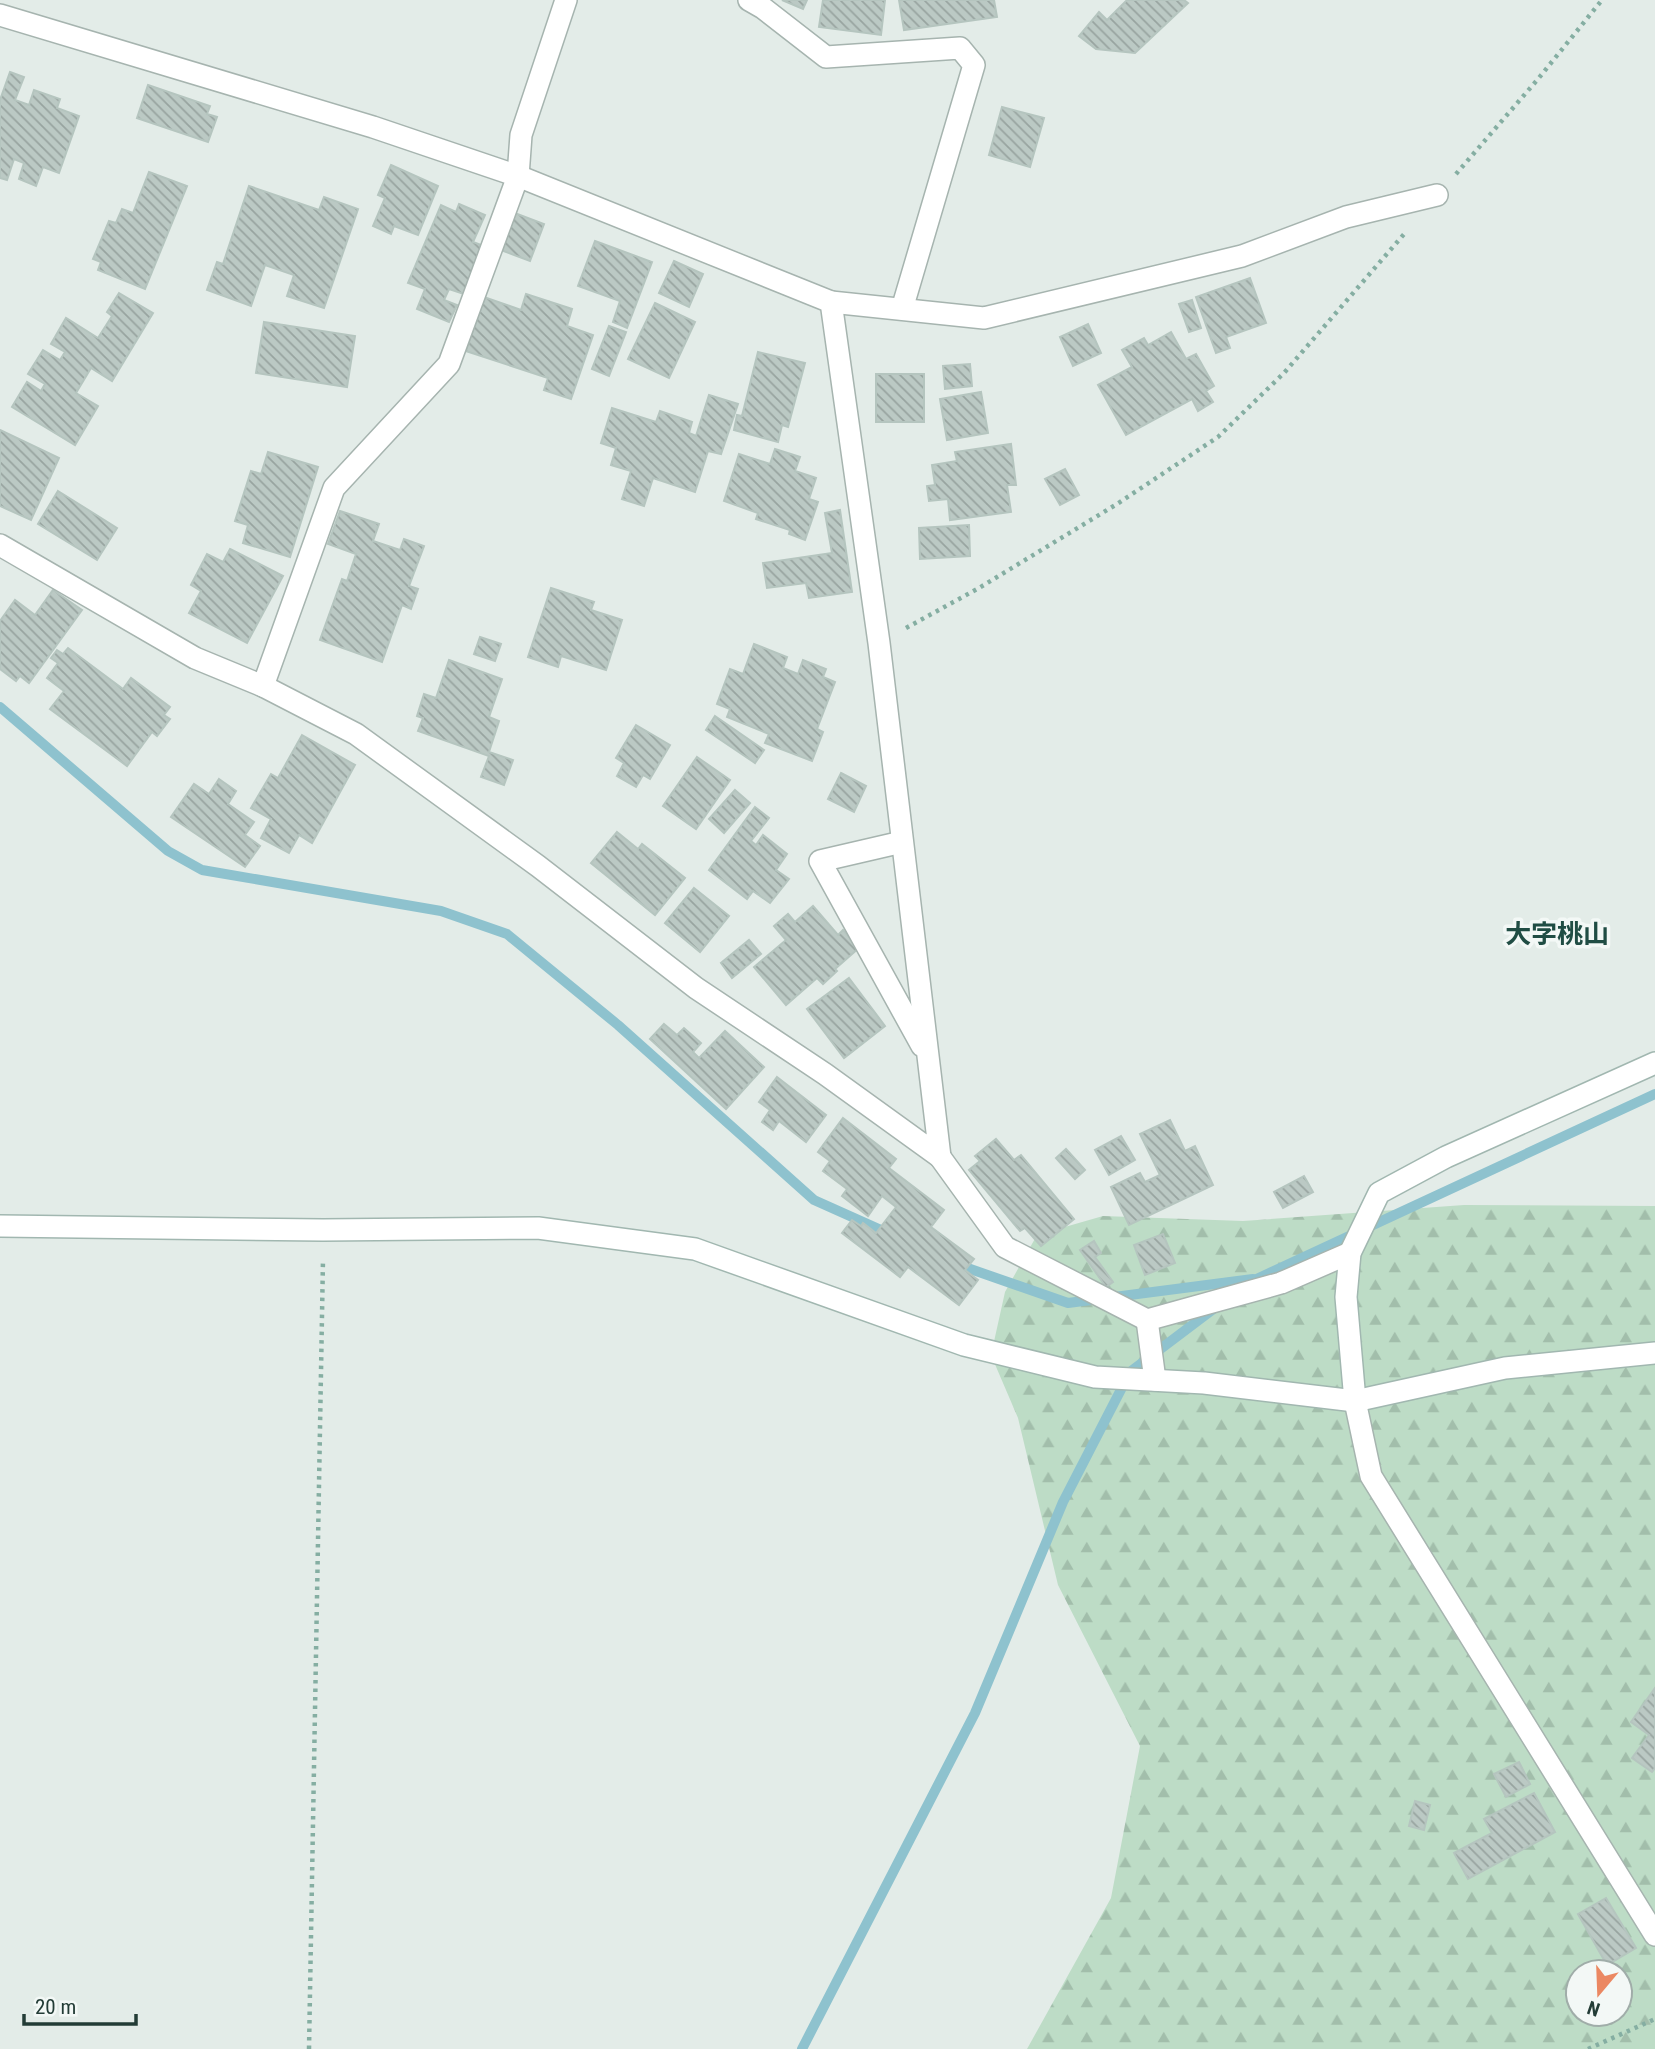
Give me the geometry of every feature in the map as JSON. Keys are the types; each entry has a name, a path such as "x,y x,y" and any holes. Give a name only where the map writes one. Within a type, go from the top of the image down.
{"street":[{"path":"263,686 334,488 449,364 518,176 521,135 566,0"},
{"path":"749,0 826,57 960,48 974,65 902,309"},
{"path":"0,15 373,127 518,176 831,302 984,318 1242,256 1346,217 1437,195"},
{"path":"831,302 879,643 940,1157"},
{"path":"0,545 195,658 263,686 356,734 538,866 696,988 825,1074 940,1157 1004,1247 1147,1320 1281,1283 1350,1253"},
{"path":"902,842 820,861 928,1055"},
{"path":"1655,1063 1447,1157 1379,1194 1350,1253 1346,1297 1355,1401 1371,1476 1655,1935"},
{"path":"0,1226 323,1230 538,1228 695,1250 964,1345 1095,1377 1204,1383 1355,1401 1505,1368 1655,1353"},
{"path":"1147,1320 1155,1380"}],"path":[{"path":"879,643 991,581 1117,504 1217,437 1284,373 1538,79 1602,0"},
{"path":"309,2049 323,1230"},
{"path":"1588,2049 1655,2020"}],"green space":[{"path":"1464,1205 1655,1206 1655,2049 1027,2049 1111,1898 1140,1746 1058,1585 1018,1418 991,1355 1005,1292 1037,1235 1103,1216 1243,1221"}],"building":[{"path":"782,0 807,0 803,9"},
{"path":"823,0 885,0 881,35 819,27"},
{"path":"899,0 994,0 997,17 904,30"},
{"path":"1127,0 1184,0 1188,3 1135,53 1096,49 1079,36 1099,12 1107,20"},
{"path":"10,72 24,77 15,100 29,105 34,90 60,99 57,108 79,116 59,173 43,167 36,186 19,179 24,163 14,159 7,180 0,178 0,100"},
{"path":"148,85 210,106 207,114 217,117 208,142 137,118"},
{"path":"1002,107 1044,118 1030,167 989,155"},
{"path":"391,165 438,186 418,235 394,226 391,234 373,226 385,198 378,195"},
{"path":"149,172 187,186 145,289 98,270 101,262 93,259 109,221 116,223 122,209 133,213"},
{"path":"249,186 319,210 324,197 358,209 324,308 287,296 294,275 265,265 251,306 207,290 217,262 223,264"},
{"path":"459,204 485,215 473,242 484,246 464,294 449,289 444,300 457,305 449,322 417,309 425,289 408,283 441,205 456,212"},
{"path":"512,212 544,224 530,261 498,249"},
{"path":"595,241 652,262 627,328 613,322 620,301 578,286"},
{"path":"674,261 703,274 689,307 659,293"},
{"path":"1250,278 1266,323 1226,337 1230,348 1216,353 1196,297"},
{"path":"119,293 153,313 112,381 91,368 76,393 98,406 75,445 12,407 27,382 41,391 45,384 28,374 43,350 60,360 65,352 51,344 66,318 98,338 112,316 107,312"},
{"path":"526,294 572,309 567,326 593,335 571,399 544,390 548,378 466,351 484,297 521,310"},
{"path":"1192,300 1201,328 1189,332 1179,304"},
{"path":"655,303 695,322 669,378 628,359"},
{"path":"264,322 355,336 347,387 256,373"},
{"path":"1088,324 1101,353 1073,366 1060,337"},
{"path":"609,326 626,332 609,376 592,369"},
{"path":"1171,332 1186,359 1196,354 1214,386 1206,391 1213,402 1198,411 1192,399 1126,435 1098,385 1132,367 1122,350 1144,338 1148,345"},
{"path":"758,352 805,363 788,427 782,425 778,442 734,430 737,415 742,416"},
{"path":"970,364 972,386 945,389 943,366"},
{"path":"876,374 924,374 924,422 876,422"},
{"path":"981,392 988,433 947,440 940,399"},
{"path":"709,395 738,404 721,454 708,451 695,492 653,478 644,506 622,499 631,471 611,465 616,448 601,443 612,408 656,422 660,411 692,422 689,433 696,436"},
{"path":"0,430 59,458 31,520 0,506"},
{"path":"1011,444 1016,485 1007,485 1011,512 950,520 948,499 929,501 927,486 935,485 932,465 957,461 955,452"},
{"path":"775,449 800,457 795,471 816,478 809,499 818,502 805,540 789,534 790,530 756,519 758,513 724,501 739,454 770,464"},
{"path":"268,452 318,467 290,557 243,543 248,525 235,521 251,471 261,474"},
{"path":"1065,469 1079,495 1060,505 1045,479"},
{"path":"58,491 117,528 97,560 38,524"},
{"path":"840,510 852,592 809,598 806,583 767,588 763,563 832,553 825,513"},
{"path":"340,511 379,524 373,541 400,550 404,539 424,546 409,586 418,589 411,609 402,605 382,662 320,640 342,579 347,581 356,554 328,544"},
{"path":"969,525 970,556 920,559 919,528"},
{"path":"230,549 283,576 247,643 189,613 201,591 191,585 207,554 223,562"},
{"path":"551,588 594,602 591,610 622,620 606,670 561,656 558,667 528,657"},
{"path":"53,590 82,610 29,683 20,676 16,681 0,669 0,621 15,600 35,615"},
{"path":"480,637 501,644 495,661 474,654"},
{"path":"754,644 787,657 783,668 798,674 803,660 826,669 823,677 835,682 817,729 823,732 812,761 765,743 769,734 727,717 730,709 717,704 730,669 743,674"},
{"path":"68,648 123,689 131,678 170,707 164,715 170,719 157,736 152,732 127,766 50,709 64,691 47,678 58,663 51,658 57,650 63,654"},
{"path":"449,660 502,679 489,717 499,721 489,752 513,760 504,785 481,777 489,756 418,731 423,718 417,716 424,694 436,698"},
{"path":"715,716 764,750 755,763 706,730"},
{"path":"636,725 670,745 650,779 643,775 636,787 617,776 624,763 616,758"},
{"path":"302,735 355,765 312,843 299,835 289,853 261,838 271,819 251,808 271,774 278,778"},
{"path":"697,757 730,780 696,829 663,806"},
{"path":"841,773 866,786 854,812 828,799"},
{"path":"219,779 236,791 228,804 254,822 245,835 260,846 245,867 171,817 194,784 209,794"},
{"path":"735,790 750,803 724,833 709,819"},
{"path":"755,807 769,818 751,841 756,845 763,835 787,854 776,870 789,879 770,903 753,891 747,899 709,870"},
{"path":"617,832 638,849 642,844 685,878 655,915 591,863"},
{"path":"694,888 729,916 700,952 665,923"},
{"path":"813,906 838,935 843,930 859,948 835,969 837,971 823,984 817,978 786,1005 754,967 786,940 774,926 788,914 795,922"},
{"path":"749,940 761,954 732,978 721,963"},
{"path":"849,978 885,1026 844,1058 807,1009"},
{"path":"664,1024 677,1035 684,1028 701,1043 693,1052 699,1058 725,1031 764,1067 726,1109 650,1039"},
{"path":"777,1077 826,1115 806,1142 779,1121 773,1130 762,1122 770,1110 759,1102"},
{"path":"843,1118 896,1159 889,1168 944,1210 931,1227 974,1259 965,1270 978,1280 959,1305 908,1267 900,1277 842,1233 852,1220 861,1226 863,1223 876,1233 896,1207 882,1196 868,1216 842,1196 847,1189 823,1171 830,1161 818,1152"},
{"path":"1170,1120 1185,1151 1195,1146 1213,1185 1129,1225 1111,1187 1140,1173 1145,1182 1160,1175 1140,1134"},
{"path":"1121,1136 1135,1160 1109,1175 1095,1150"},
{"path":"996,1139 1014,1160 1021,1155 1074,1219 1041,1246 1025,1228 1020,1231 969,1170 980,1161 975,1156"},
{"path":"1066,1149 1085,1170 1075,1179 1056,1158"},
{"path":"1304,1176 1313,1192 1283,1208 1274,1192"},
{"path":"1163,1234 1175,1263 1145,1275 1134,1245"},
{"path":"1094,1241 1101,1253 1095,1257 1113,1282 1106,1287 1080,1250"},
{"path":"1655,1688 1655,1768 1652,1772 1632,1758 1649,1735 1631,1722"},
{"path":"1519,1762 1530,1784 1506,1797 1494,1774"},
{"path":"1534,1793 1555,1832 1468,1879 1454,1853 1492,1833 1484,1819"},
{"path":"1415,1801 1430,1805 1424,1830 1409,1826"},
{"path":"1606,1898 1636,1948 1619,1958 1603,1958 1578,1914"}],"waterway":[{"path":"0,707 168,851 202,870 441,911 507,934 618,1025 814,1200 890,1234"},
{"path":"1248,1283 1655,1094"},
{"path":"956,1264 1068,1303 1253,1279"},
{"path":"802,2049 975,1713 1063,1502 1130,1372 1216,1307"}],"district":[{"name":"大字桃山","path":"1557,934"}]}
